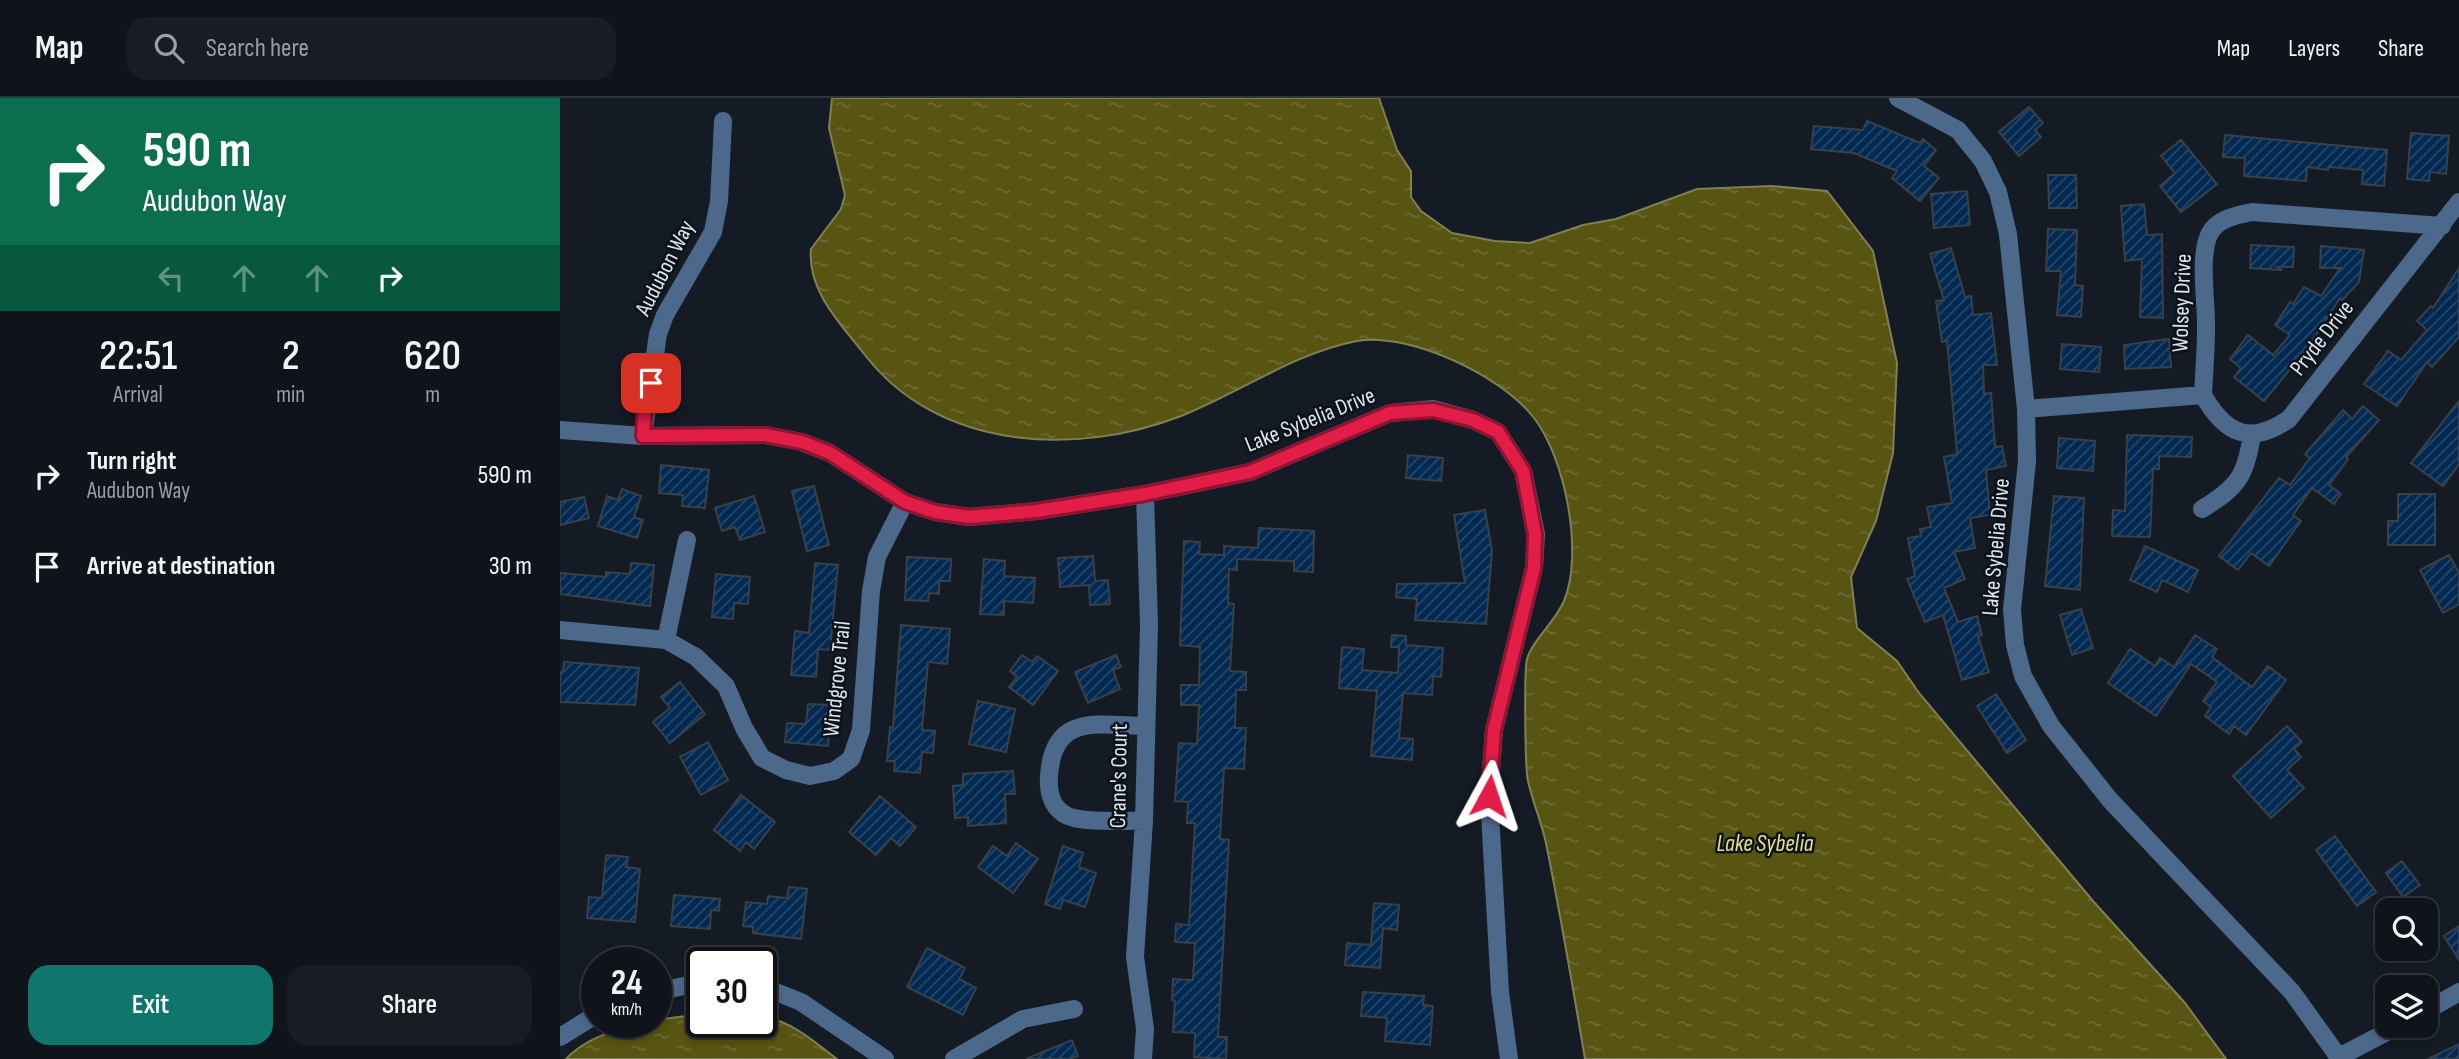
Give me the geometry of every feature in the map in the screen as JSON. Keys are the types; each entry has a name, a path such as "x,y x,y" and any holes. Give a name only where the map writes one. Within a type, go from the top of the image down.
{"street":[{"name":"Lake Sybelia Drive","path":"1898,98 1958,130 1983,161 1998,192 2008,234 2026,409 2027,461 2012,610 2015,645 2023,676 2051,726 2110,800 2292,992 2339,1058"},
{"name":"Audubon Way","path":"643,436 658,334 665,315 713,232 719,201 723,121"},
{"name":"Pryde Drive","path":"2252,434 2271,432 2290,419 2459,202"},
{"name":"Wolsey Drive","path":"2203,395 2207,328 2206,252 2210,233 2219,223 2232,216 2252,212 2442,226"},
{"path":"2026,409 2203,395 2214,414 2230,428 2252,434 2248,462 2240,481 2202,509"},
{"name":"Lake Sybelia Drive","path":"560,430 643,436 765,435 802,442 830,453 905,502 935,512 969,517 1037,511 1145,494 1250,472 1390,413 1433,410 1473,420 1498,432 1523,471 1535,534 1534,568 1494,730 1489,796 1500,992 1509,1059"},
{"name":"Crane's Court","path":"1143,1059 1145,1029 1135,957 1144,821 1149,625 1145,494"},
{"name":"Windgrove Trail","path":"560,630 666,639 696,657 726,686 744,727 762,758 786,770 810,776 834,771 851,759 861,730 871,591 877,557 905,502"},
{"path":"666,639 687,540"},
{"path":"1144,821 1078,819 1065,815 1053,804 1049,782 1050,756 1056,741 1065,733 1082,725 1145,726"},
{"path":"777,992 801,1002 885,1059"},
{"path":"2438,1003 2459,992"},
{"path":"954,1059 1023,1020 1074,1009"},
{"path":"560,1037 581,1024"},
{"path":"2339,1058 2376,1038"}],"water":[{"name":"Lake Sybelia","path":"832,98 1379,98 1397,150 1411,171 1411,197 1421,211 1452,233 1495,241 1530,243 1583,225 1616,219 1697,189 1771,186 1827,191 1873,251 1897,363 1893,453 1876,521 1851,577 1857,628 1897,661 1919,693 2093,901 2185,1003 2226,1059 1585,1059 1547,848 1527,773 1527,659 1564,601 1570,581 1572,558 1568,506 1562,481 1555,457 1534,418 1500,387 1453,360 1403,343 1379,340 1357,341 1334,347 1289,364 1181,416 1140,429 1098,437 1054,440 1011,436 969,427 930,410 895,387 865,355 836,319 814,279 811,249 841,209 845,195 829,128"},
{"path":"686,1016 686,1038 777,1038 777,1020 802,1033 837,1059 566,1059 596,1038 672,1038 672,1018"}],"building":[{"path":"2029,107 2043,123 2035,130 2041,137 2019,156 1999,132"},
{"path":"1867,121 1920,143 1923,139 1936,150 1924,166 1939,178 1920,201 1892,178 1897,171 1854,153 1811,149 1814,126 1863,130"},
{"path":"2411,133 2449,136 2446,174 2430,172 2429,181 2407,179"},
{"path":"2225,135 2387,150 2384,186 2362,184 2363,170 2329,167 2328,170 2307,167 2306,181 2244,176 2245,158 2223,157"},
{"path":"2181,140 2217,184 2181,212 2160,186 2175,173 2161,156"},
{"path":"2048,175 2076,175 2077,208 2049,208"},
{"path":"1967,191 1970,225 1934,228 1931,194"},
{"path":"2144,204 2147,235 2162,234 2163,318 2140,317 2142,259 2125,261 2121,206"},
{"path":"2048,229 2077,230 2075,285 2083,286 2081,317 2057,315 2061,271 2046,271"},
{"path":"2251,245 2294,247 2293,267 2277,267 2282,270 2250,268"},
{"path":"2321,246 2364,250 2359,282 2342,300 2340,298 2308,347 2264,401 2234,377 2241,368 2230,359 2248,335 2273,355 2290,335 2275,325 2290,302 2293,304 2304,287 2321,296 2340,268 2320,268"},
{"path":"1951,248 1965,297 1971,296 1973,315 1991,313 1997,365 1983,365 1984,394 1991,393 1995,447 2002,446 2006,466 1986,470 1990,515 1970,518 1975,548 1954,552 1965,579 1944,588 1958,622 1977,616 1982,635 1978,636 1989,672 1962,680 1943,615 1925,622 1907,579 1915,576 1908,538 1921,536 1920,529 1931,527 1927,507 1952,503 1944,457 1957,454 1947,341 1942,342 1936,301 1944,300 1930,254"},
{"path":"2459,268 2459,337 2432,367 2427,362 2397,406 2364,384 2388,351 2401,360 2427,330 2417,321 2431,306 2433,308"},
{"path":"2169,339 2171,367 2125,369 2124,345"},
{"path":"2062,344 2101,347 2099,372 2060,369"},
{"path":"2459,401 2459,464 2443,486 2411,463"},
{"path":"2363,406 2379,420 2346,457 2348,459 2329,485 2341,494 2334,504 2312,488 2293,515 2301,521 2269,566 2251,553 2238,570 2219,556 2279,478 2290,485 2310,458 2305,454 2343,410 2352,419"},
{"path":"2127,435 2192,437 2191,457 2159,456 2159,469 2153,469 2150,537 2112,536 2113,510 2125,511"},
{"path":"2059,438 2095,441 2093,471 2057,468"},
{"path":"1408,455 1443,458 1441,481 1406,478"},
{"path":"661,465 709,470 705,508 682,506 683,495 659,493"},
{"path":"814,486 829,545 807,551 792,491"},
{"path":"622,489 641,496 634,517 643,520 637,538 598,526 607,496 618,500"},
{"path":"2398,494 2435,494 2435,545 2388,545 2388,521 2398,521"},
{"path":"754,496 765,532 740,540 735,527 722,531 715,508"},
{"path":"2054,496 2084,498 2080,590 2045,586"},
{"path":"584,497 589,518 560,525 560,502"},
{"path":"1485,510 1492,551 1486,624 1415,620 1417,599 1396,597 1397,584 1465,583 1454,515"},
{"path":"1259,528 1314,531 1313,572 1294,571 1294,561 1237,559 1237,570 1229,569 1228,603 1234,604 1230,671 1246,672 1246,690 1236,690 1235,728 1246,728 1244,769 1224,768 1220,839 1229,840 1218,1037 1227,1037 1226,1059 1194,1057 1195,1033 1173,1032 1175,1001 1172,1000 1173,979 1193,980 1195,943 1175,942 1176,924 1189,925 1195,823 1187,823 1188,802 1175,801 1179,743 1197,744 1199,705 1181,705 1181,685 1199,685 1200,647 1180,645 1184,541 1200,542 1199,554 1224,555 1224,546 1258,548"},
{"path":"2145,546 2198,570 2188,592 2162,580 2157,592 2130,580"},
{"path":"2449,555 2459,573 2459,604 2443,613 2420,570"},
{"path":"1093,556 1095,581 1108,580 1110,604 1090,605 1089,585 1060,587 1058,558"},
{"path":"907,557 951,559 950,581 939,581 939,594 929,593 928,601 905,600"},
{"path":"984,559 1005,561 1004,576 1035,578 1033,603 1004,601 1004,615 980,614"},
{"path":"631,563 654,565 650,606 560,594 560,573 606,577 606,572 630,574"},
{"path":"815,563 838,565 830,650 818,649 816,677 791,675 795,631 809,633"},
{"path":"716,574 750,577 748,604 734,603 733,619 712,617"},
{"path":"2081,609 2093,648 2072,655 2060,615"},
{"path":"901,625 950,629 947,664 928,662 922,730 935,731 933,753 922,752 920,773 894,771 895,761 887,761 890,727 893,728"},
{"path":"1392,635 1406,636 1406,645 1443,648 1441,677 1433,676 1432,695 1403,693 1399,738 1413,739 1412,760 1371,756 1377,691 1339,688 1342,647 1364,649 1362,670 1398,673 1399,647 1391,647"},
{"path":"2195,635 2217,649 2212,657 2252,687 2268,666 2286,680 2246,735 2234,726 2229,734 2205,716 2211,707 2203,701 2217,682 2191,664 2156,716 2108,683 2130,649 2155,666 2160,658 2174,667"},
{"path":"1022,655 1032,662 1037,656 1058,671 1033,705 1009,687 1017,677 1010,671"},
{"path":"1116,655 1121,667 1113,670 1120,689 1088,703 1075,672"},
{"path":"564,662 639,668 635,705 560,702 560,672 563,672"},
{"path":"680,682 705,714 670,743 653,722 670,708 661,697"},
{"path":"1996,694 2026,740 2007,753 1977,706"},
{"path":"978,701 1015,709 1006,752 969,744"},
{"path":"808,704 831,705 828,746 785,742 787,723 806,724"},
{"path":"2287,726 2302,742 2294,749 2301,757 2287,770 2304,788 2271,818 2233,776"},
{"path":"708,742 728,780 701,795 680,757"},
{"path":"1013,771 1015,794 1005,794 1006,823 968,826 968,817 955,818 953,786 963,785 963,774"},
{"path":"741,795 775,822 754,849 746,842 740,851 714,830"},
{"path":"880,796 916,827 900,846 891,838 876,855 849,832"},
{"path":"2335,836 2376,892 2357,906 2316,850"},
{"path":"1016,843 1038,859 1013,893 978,867 993,846 1007,856"},
{"path":"1063,846 1083,853 1079,867 1096,873 1085,907 1063,900 1060,909 1045,904"},
{"path":"606,855 628,857 626,867 640,869 635,922 587,918 589,897 602,898"},
{"path":"2402,861 2420,885 2403,897 2386,873"},
{"path":"789,887 807,889 801,939 753,933 753,927 743,926 746,902 767,904 768,896 787,898"},
{"path":"674,895 720,899 719,911 711,910 710,929 671,926"},
{"path":"1374,903 1399,905 1397,930 1383,928 1380,968 1345,965 1347,943 1371,945"},
{"path":"2459,926 2459,960 2444,936"},
{"path":"927,948 965,968 959,979 976,988 963,1015 907,987"},
{"path":"1363,992 1424,996 1423,1005 1433,1006 1430,1045 1385,1041 1387,1018 1361,1016"},
{"path":"1072,1040 1078,1056 1070,1059 1026,1059"},
{"path":"2459,1044 2459,1059 2428,1059"}],"route":[{"path":"651,383 645,405 643,436 716,438 765,435 802,442 830,453 905,502 935,512 969,517 1037,511 1145,494 1250,472 1390,413 1433,410 1473,420 1498,432 1523,471 1535,534 1534,568 1494,730 1489,796"}]}
